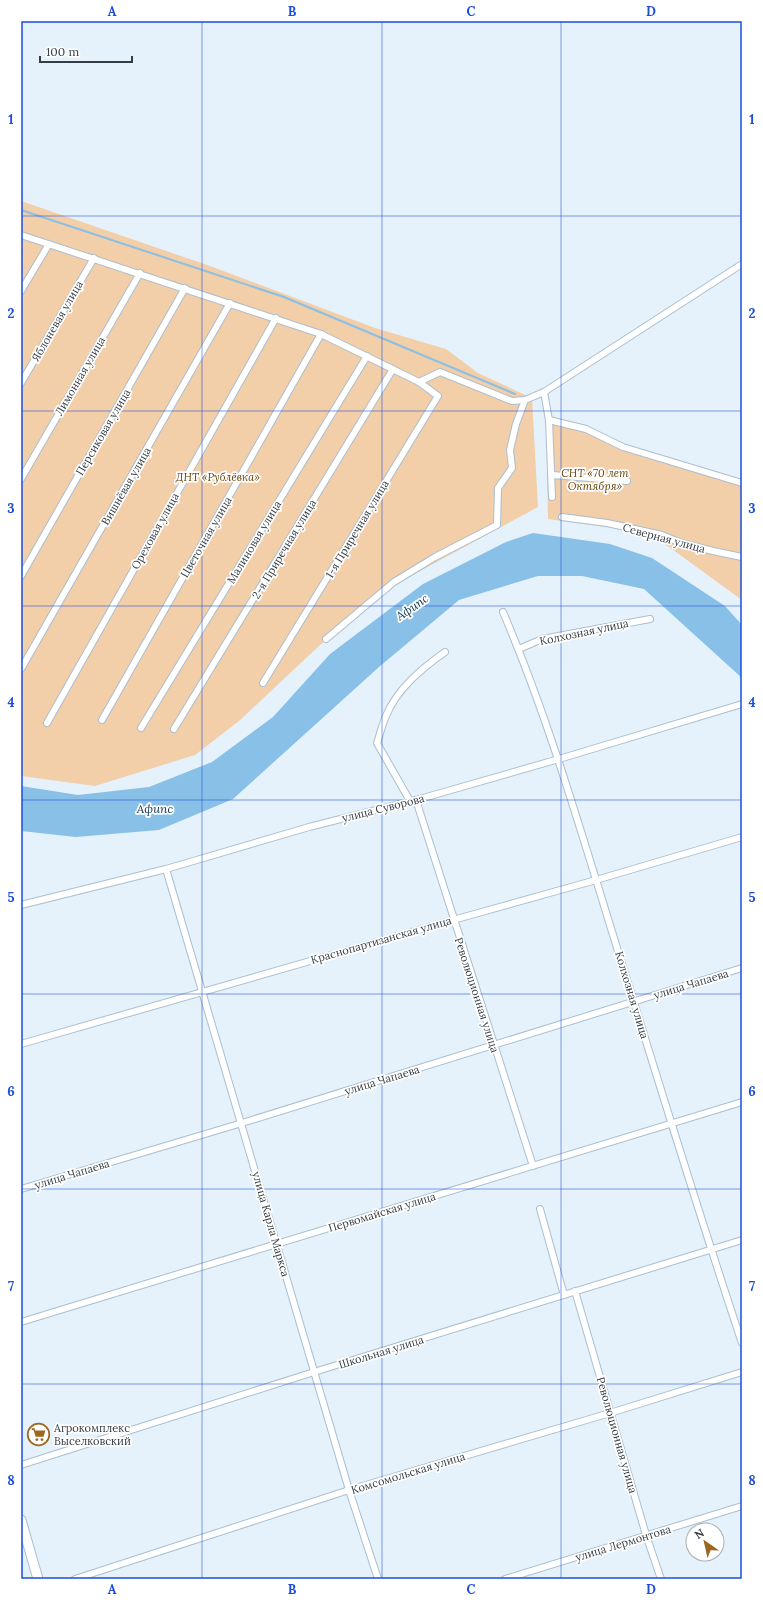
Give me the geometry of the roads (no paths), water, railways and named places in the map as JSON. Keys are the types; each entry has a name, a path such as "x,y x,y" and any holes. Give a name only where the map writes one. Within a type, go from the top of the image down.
{"street":[{"path":"21,235 140,273 321,334 419,382 440,372 512,401 525,400 544,392 742,264"},
{"path":"21,291 49,244"},
{"name":"Яблоневая улица","path":"21,383 94,258"},
{"name":"Лимонная улица","path":"21,479 140,273"},
{"name":"Персиковая улица","path":"21,576 185,288"},
{"name":"Вишнёвая улица","path":"21,669 230,303"},
{"name":"Ореховая улица","path":"47,723 276,318"},
{"name":"Цветочная улица","path":"102,720 321,334"},
{"name":"Малиновая улица","path":"141,728 367,356"},
{"name":"2-я Приречная улица","path":"174,729 393,369"},
{"name":"1-я Приречная улица","path":"264,683 438,396 419,382"},
{"path":"544,392 549,420 552,497"},
{"path":"326,639 394,582 435,557 497,525 498,488 512,468 510,450 516,424 525,400"},
{"path":"549,420 586,430 623,447 742,484"},
{"path":"552,475 627,481"},
{"name":"Северная улица","path":"562,517 613,524 662,535 681,543 742,557"},
{"name":"Колхозная улица","path":"503,612 519,649 559,759 671,1124 742,1343"},
{"name":"Колхозная улица","path":"519,649 542,639 650,619"},
{"name":"Революционная улица","path":"445,652 428,664 401,690 386,715 377,743 413,800 533,1166"},
{"name":"улица Суворова","path":"21,905 166,869 309,827 413,800 559,759 742,704"},
{"name":"Краснопартизанская улица","path":"21,1044 742,837"},
{"name":"улица Карла Маркса","path":"166,869 349,1490 378,1579"},
{"name":"улица Чапаева","path":"21,1189 242,1123 742,968"},
{"name":"Первомайская улица","path":"21,1322 742,1102"},
{"path":"540,1209 564,1295"},
{"name":"Школьная улица","path":"21,1465 314,1372 742,1240"},
{"name":"Революционная улица","path":"575,1291 660,1579"},
{"name":"Комсомольская улица","path":"75,1579 349,1490 610,1413 742,1372"},
{"name":"улица Лермонтова","path":"505,1579 742,1506"},
{"path":"21,1520 38,1579"}],"water":[{"name":"Афипс","path":"533,533 610,544 652,558 725,606 742,625 742,678 644,589 582,576 538,576 459,600 379,667 233,799 159,830 76,837 21,831 21,786 78,795 149,787 212,762 273,717 330,654 423,584 506,542"}],"waterway":[{"path":"21,210 284,297 515,394"}],"place":[{"name":"Агрокомплекс Выселковский","path":"39,1434"}],"park label":[{"name":"ДНТ «Рублёвка»","path":"218,477"},
{"name":"СНТ «70 лет Октября»","path":"595,479"}]}
